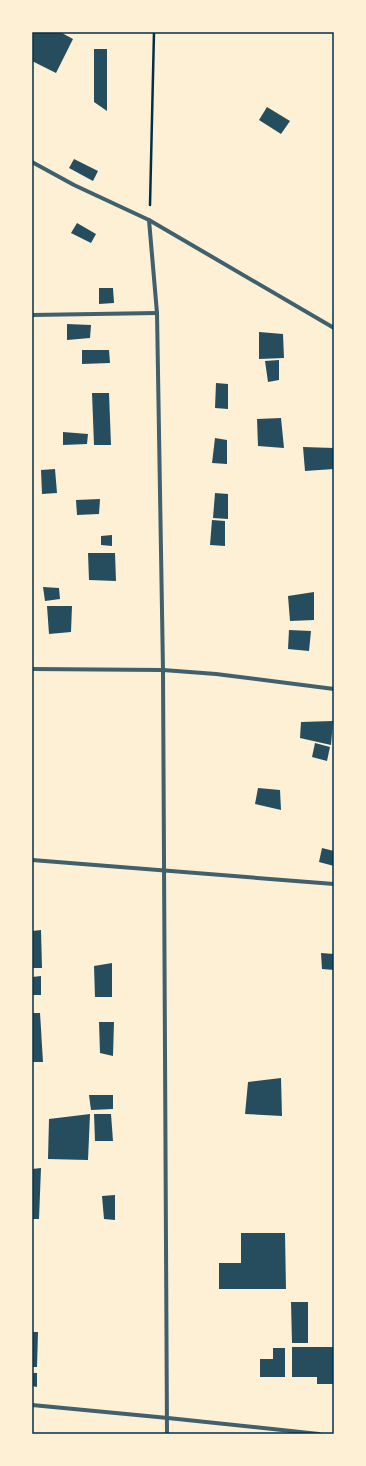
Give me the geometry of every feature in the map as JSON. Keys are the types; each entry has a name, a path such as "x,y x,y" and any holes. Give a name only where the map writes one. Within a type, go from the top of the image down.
{"street":[{"path":"32,162 74,185 149,220 334,328"},
{"path":"149,220 157,313 163,670 167,1434"},
{"path":"32,315 157,313"},
{"path":"32,669 163,670 216,674 334,689"},
{"path":"32,860 334,884"},
{"path":"32,1405 320,1434"}],"path":[{"path":"149,220 154,32"}],"building":[{"path":"32,32 60,32 73,39 56,73 32,61"},
{"path":"94,49 107,49 107,111 94,102"},
{"path":"267,107 290,121 281,134 259,120"},
{"path":"74,159 98,171 93,181 69,168"},
{"path":"77,223 96,234 91,243 71,233"},
{"path":"99,288 113,288 114,303 99,304"},
{"path":"67,324 91,325 90,338 67,340"},
{"path":"259,332 283,334 284,358 259,359"},
{"path":"82,350 109,350 110,363 82,364"},
{"path":"279,360 279,380 268,382 265,361"},
{"path":"216,383 228,384 228,409 215,408"},
{"path":"92,393 109,393 111,445 94,445"},
{"path":"281,418 284,448 258,446 257,419"},
{"path":"63,432 88,434 87,444 63,445"},
{"path":"215,438 227,440 227,464 212,463"},
{"path":"303,447 334,448 334,469 305,471"},
{"path":"55,469 57,493 42,494 41,470"},
{"path":"215,493 228,494 228,519 213,518"},
{"path":"100,499 99,514 77,515 76,500"},
{"path":"212,520 225,521 225,546 210,545"},
{"path":"112,535 112,546 101,545 101,536"},
{"path":"88,553 115,553 116,581 89,580"},
{"path":"43,587 59,588 60,599 45,601"},
{"path":"314,592 314,620 290,621 288,596"},
{"path":"47,606 72,606 71,632 49,634"},
{"path":"289,630 311,631 309,651 288,649"},
{"path":"333,721 331,745 300,738 301,722"},
{"path":"315,743 330,747 327,761 312,757"},
{"path":"258,788 280,790 281,810 255,804"},
{"path":"322,848 334,851 334,866 319,862"},
{"path":"41,930 42,968 32,968 32,931"},
{"path":"321,953 334,954 334,970 322,969"},
{"path":"112,963 112,997 95,997 94,966"},
{"path":"41,976 41,995 32,995 32,977"},
{"path":"32,1013 40,1013 43,1062 32,1062"},
{"path":"99,1022 114,1022 113,1056 100,1053"},
{"path":"281,1078 282,1116 245,1114 248,1082"},
{"path":"89,1095 113,1095 113,1109 91,1110"},
{"path":"90,1114 88,1160 48,1159 49,1119"},
{"path":"94,1114 111,1114 113,1141 95,1141"},
{"path":"41,1168 39,1219 32,1219 32,1169"},
{"path":"115,1195 115,1220 104,1219 102,1196"},
{"path":"241,1233 285,1233 286,1289 219,1289 219,1263 241,1263"},
{"path":"291,1302 308,1302 308,1343 292,1343"},
{"path":"32,1332 38,1332 37,1367 32,1367"},
{"path":"292,1347 334,1347 334,1384 317,1384 317,1377 292,1377"},
{"path":"273,1348 285,1348 285,1377 260,1377 260,1359 273,1359"},
{"path":"32,1373 37,1373 37,1387 32,1386"}]}
